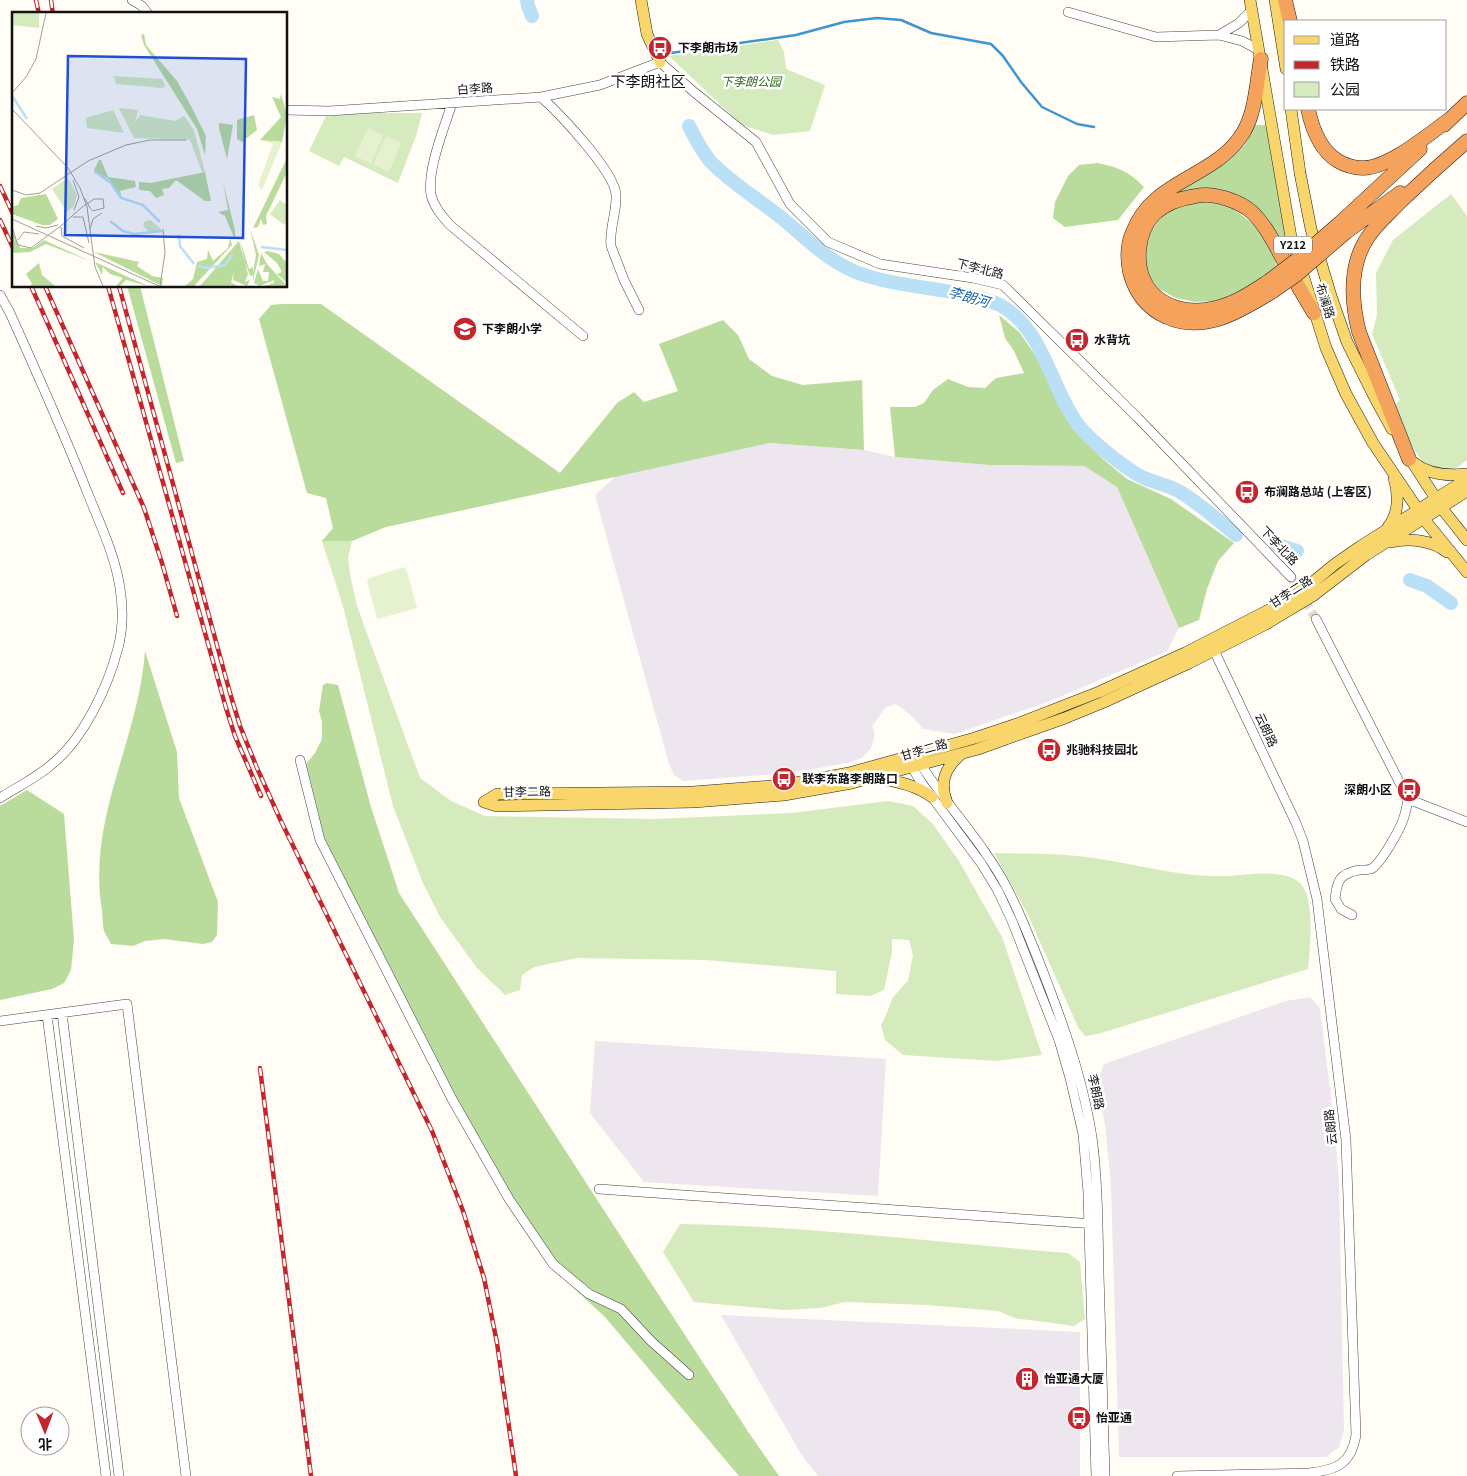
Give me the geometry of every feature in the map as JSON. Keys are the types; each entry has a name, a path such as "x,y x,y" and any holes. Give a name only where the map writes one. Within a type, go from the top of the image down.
{"highway":[{"path":"1285,0 1290,20"},
{"path":"1260,54 1249,122 1240,138 1227,152 1151,202 1136,223 1128,242 1128,264 1132,282 1140,296 1154,310 1169,318 1185,322 1198,322 1229,316 1244,309 1302,256 1431,173"},
{"path":"1343,228 1391,177 1467,103"},
{"path":"1308,110 1317,136 1324,149 1334,159 1343,164 1364,168 1373,167 1400,155 1450,119"},
{"path":"1409,459 1354,313 1354,272 1362,246 1374,229 1467,141"},
{"path":"1271,286 1215,308 1195,311 1178,309 1160,300 1149,289 1142,278 1138,260 1140,243 1145,227 1154,214 1182,198 1200,195 1219,196 1236,203 1252,212 1264,227 1314,313"}],"main road":[{"path":"641,0 647,34 660,62"},
{"path":"1275,0 1284,56"},
{"name":"布澜路","path":"1251,5 1291,238 1326,348 1346,394 1374,443 1421,514 1453,557 1467,572"},
{"name":"布澜路","path":"1291,110 1300,173 1311,229 1347,342 1374,398 1409,459 1438,503 1467,540"},
{"path":"1409,459 1418,467 1430,472 1442,475 1467,474"},
{"path":"1392,471 1396,484 1397,507 1392,523 1384,538 1397,541 1422,541 1443,548 1453,557"},
{"name":"甘李二路","path":"1212,645 1158,678 1065,718 961,754 913,762 784,785 694,792 496,794 484,802 497,806 694,802 784,796 864,780 913,762 1017,724 1061,707 1212,645 1290,610 1314,595 1384,538 1438,503 1467,479"},
{"name":"甘李二路","path":"1438,503 1467,492"},
{"path":"947,803 944,794 947,769 961,754"},
{"path":"864,780 885,780 906,784 924,791 932,797"}],"street":[{"path":"132,0 142,6 146,12"},
{"path":"1218,35 1239,23 1251,5"},
{"path":"1068,12 1156,37 1218,35 1242,41 1260,54"},
{"name":"白李路","path":"288,110 329,111 542,97 600,85 660,62"},
{"name":"下李北路","path":"660,62 756,142 790,204 828,242 880,264 972,278 1003,285 1138,418 1291,576"},
{"path":"542,97 556,110 601,163 615,185 616,195 610,240 624,280 639,310"},
{"path":"452,103 432,167 430,182 432,197 438,212 450,225 583,336"},
{"path":"0,296 10,313 62,428 106,540 120,587 122,623 118,648 98,702 69,747 51,765 0,798"},
{"path":"1316,619 1408,798 1404,818 1379,862 1371,869 1345,874 1338,880 1335,899 1341,909 1352,915"},
{"name":"云朗路","path":"1177,1476 1324,1472 1338,1467 1347,1459 1354,1448 1356,1435 1346,1140 1317,899 1312,872 1296,824 1212,645"},
{"path":"300,760 320,840 452,1098 509,1200 553,1264 589,1294 621,1309 651,1342 689,1374"},
{"name":"李朗路","path":"913,762 932,797 981,863 998,891 1012,921 1059,1040 1078,1108 1093,1224 1105,1476"},
{"name":"李朗路","path":"913,762 932,782 989,858 1006,887 1021,918 1080,1076 1092,1136 1096,1173 1093,1224 1096,1476"},
{"path":"1408,798 1467,822"},
{"path":"0,1021 127,1004 186,1476"},
{"path":"62,1013 119,1476"},
{"path":"47,1015 106,1476"},
{"path":"599,1189 1093,1224"}],"shaded area":[{"path":"770,443 864,450 895,457 989,465 1084,466 1117,487 1179,628 1167,651 1050,701 955,734 923,729 913,717 896,704 886,707 872,726 874,739 871,748 863,757 852,762 791,773 683,781 674,775 669,764 595,495 617,475"},
{"path":"1310,997 1320,1008 1339,1181 1344,1430 1339,1447 1326,1457 1119,1457 1111,1185 1105,1124 1097,1083 1104,1064 1286,1001"},
{"path":"595,1041 886,1059 878,1196 644,1182 590,1113"},
{"path":"721,1315 1080,1332 1080,1476 818,1476 801,1454"}],"green space":[{"name":"下李朗公园","path":"778,40 784,52 786,69 825,85 810,131 773,135 742,125 669,56"},
{"path":"368,113 422,113 416,136 398,183 344,157 339,166 309,151 326,116"},
{"path":"1253,125 1266,125 1289,253 1275,231 1239,201 1164,198 1210,173 1232,157 1248,140"},
{"path":"368,128 383,135 371,164 355,156"},
{"path":"386,136 401,143 389,172 373,164"},
{"path":"1097,163 1122,170 1144,187 1118,220 1065,227 1053,218 1055,202 1068,176 1079,165"},
{"path":"1451,194 1467,216 1467,460 1455,469 1447,471 1437,470 1428,465 1413,448 1394,406 1400,400 1372,334 1377,315 1376,273 1393,240"},
{"path":"1195,202 1215,203 1233,209 1255,225 1269,241 1277,266 1264,278 1228,298 1213,301 1195,302 1176,298 1159,289 1151,279 1146,265 1144,248 1151,231 1162,216 1175,208"},
{"path":"128,288 141,288 184,461 176,463"},
{"path":"321,304 560,473 617,403 634,392 644,402 678,391 659,344 723,320 738,335 749,359 772,376 803,385 862,380 864,450 770,443 386,527 352,541 322,541 333,528 326,498 307,493 259,319 271,305"},
{"path":"999,315 1020,333 1035,355 1072,428 1103,459 1127,479 1171,499 1234,543 1218,561 1207,589 1199,620 1179,628 1117,487 1084,466 989,465 895,457 890,407 915,407 924,403 933,390 948,379 968,387 985,388 996,378 1024,373 1014,351 1005,338"},
{"path":"322,541 352,541 348,558 357,606 420,778 451,801 485,816 655,819 792,813 888,801 913,806 932,823 959,861 1002,937 1042,1055 996,1061 903,1055 885,1040 881,1025 893,997 908,981 913,955 909,940 892,939 892,952 884,990 870,996 836,994 836,971 706,960 577,958 534,967 522,975 520,990 505,995 477,968 440,917 423,883 393,806 343,606"},
{"path":"404,567 417,608 377,619 367,581 370,578"},
{"path":"145,651 177,752 179,798 218,902 217,935 212,942 203,944 164,939 145,941 133,946 111,944 103,928 99,871 102,839 116,777 134,715"},
{"path":"327,683 338,685 371,807 399,893 649,1280 779,1476 739,1476 605,1317 568,1283 507,1188 456,1096 325,840 306,764 315,753 322,739 322,721 319,711 323,685"},
{"path":"27,790 64,814 74,940 71,970 64,983 52,989 0,1000 0,806"},
{"path":"994,853 1046,854 1096,858 1171,872 1209,876 1277,874 1286,876 1301,884 1308,901 1310,912 1310,949 1308,969 1098,1034 1085,1036 1078,1027 1027,913"},
{"path":"680,1224 826,1231 1068,1253 1080,1262 1085,1319 1074,1326 1015,1318 998,1311 927,1305 845,1302 820,1308 784,1310 694,1302 663,1252"}],"waterway":[{"name":"李朗河","path":"527,0 532,16"},
{"path":"671,53 796,35 844,22 877,18 901,20 931,33 991,44 1003,56 1042,107 1077,124 1094,127"},
{"name":"李朗河","path":"689,126 704,153 718,169 778,215 818,249 840,264 877,279 988,300 1000,305 1015,316 1037,344 1069,411 1079,426 1100,447 1128,469 1144,478 1182,493 1236,535"},
{"name":"李朗河","path":"1275,544 1297,551"},
{"name":"李朗河","path":"1410,580 1427,586 1451,603"}],"tunnel":[{"path":"1291,577 1316,619"}],"railway":[{"path":"36,0 39,12"},
{"path":"51,0 53,12"},
{"path":"0,186 12,212"},
{"path":"0,220 12,246"},
{"path":"32,288 123,493"},
{"path":"46,288 144,508 177,616"},
{"path":"109,288 226,708 235,736 261,796"},
{"path":"120,288 240,726 280,819 432,1131 463,1211 484,1278 497,1343 516,1476"},
{"path":"260,1068 311,1476"}],"place":[{"name":"下李朗市场","path":"660,48"},
{"name":"下李朗小学","path":"465,329"},
{"name":"水背坑","path":"1077,340"},
{"name":"布澜路总站 (上客区)","path":"1247,492"},
{"name":"兆驰科技园北","path":"1049,750"},
{"name":"联李东路李朗路口","path":"784,779"},
{"name":"深朗小区","path":"1409,790"},
{"name":"怡亚通大厦","path":"1027,1379"},
{"name":"怡亚通","path":"1079,1418"}],"district":[{"name":"下李朗社区","path":"648,82"}]}
